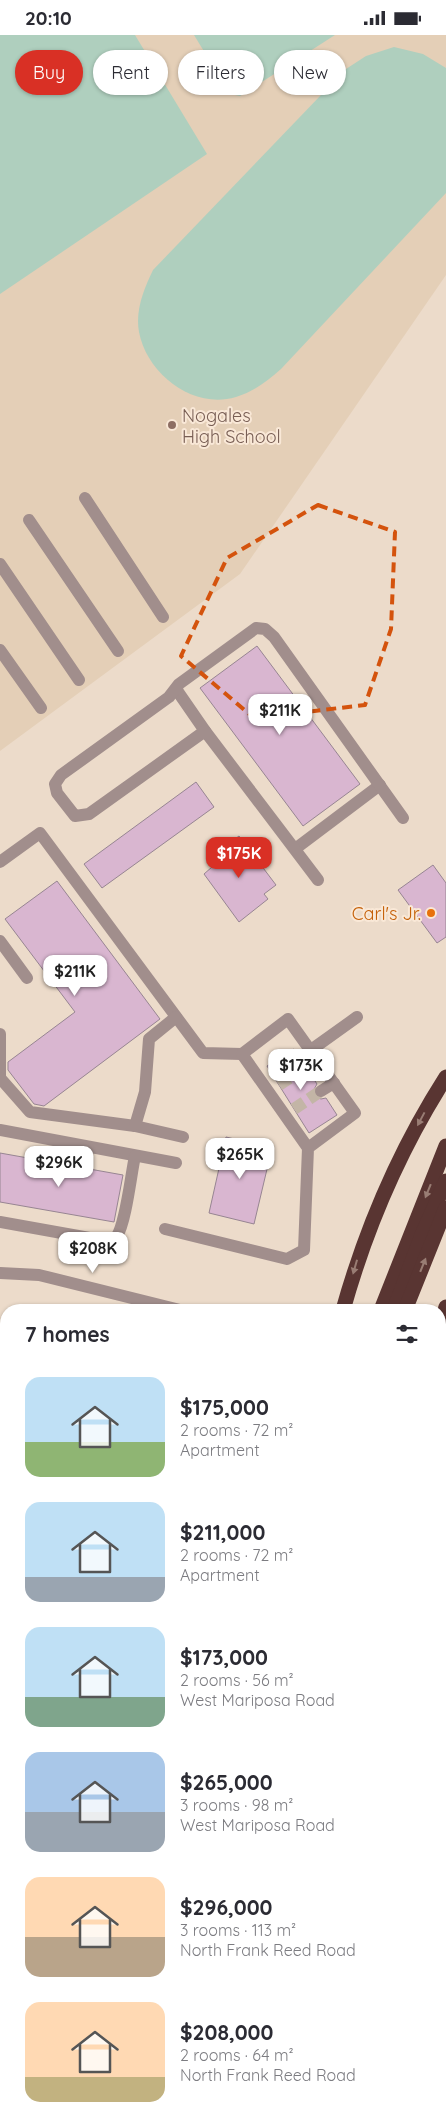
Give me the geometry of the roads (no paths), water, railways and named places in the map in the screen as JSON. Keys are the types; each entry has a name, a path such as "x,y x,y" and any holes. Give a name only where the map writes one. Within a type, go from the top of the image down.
{"highway":[{"path":"345,1304 357,1259 380,1204 410,1141 446,1077"},
{"path":"383,1304 446,1146"},
{"path":"396,1304 422,1235 446,1181"},
{"path":"407,1304 446,1208"}],"street":[{"path":"85,499 163,617"},
{"path":"30,520 118,651"},
{"path":"0,564 79,680"},
{"path":"205,731 89,814 74,816 56,793 55,784 62,775 169,697 176,689 241,637 256,628 265,629 274,637 403,818"},
{"path":"0,650 41,708"},
{"path":"176,689 205,731 318,880"},
{"path":"295,849 380,785"},
{"path":"0,862 40,833 203,1053 242,1054 288,1019 356,1113 308,1148"},
{"path":"0,941 27,978"},
{"path":"135,1126 144,1092 149,1039 176,1017"},
{"path":"306,1067 314,1055 356,1017"},
{"path":"0,1034 0,1078 30,1112 135,1126 183,1137"},
{"path":"165,1229 287,1259 304,1250 308,1148 289,1112 274,1089 242,1054"},
{"path":"321,1091 334,1083"},
{"path":"0,1130 176,1163"},
{"path":"0,1222 95,1239 111,1240 117,1236 123,1215 135,1156"},
{"path":"0,1273 39,1275 141,1304"}],"tunnel":[{"path":"279,1085 306,1067"},
{"path":"294,1109 321,1091"}],"place":[{"name":"Nogales High School","path":"172,425"},
{"name":"Carl's Jr.","path":"431,913"}]}
